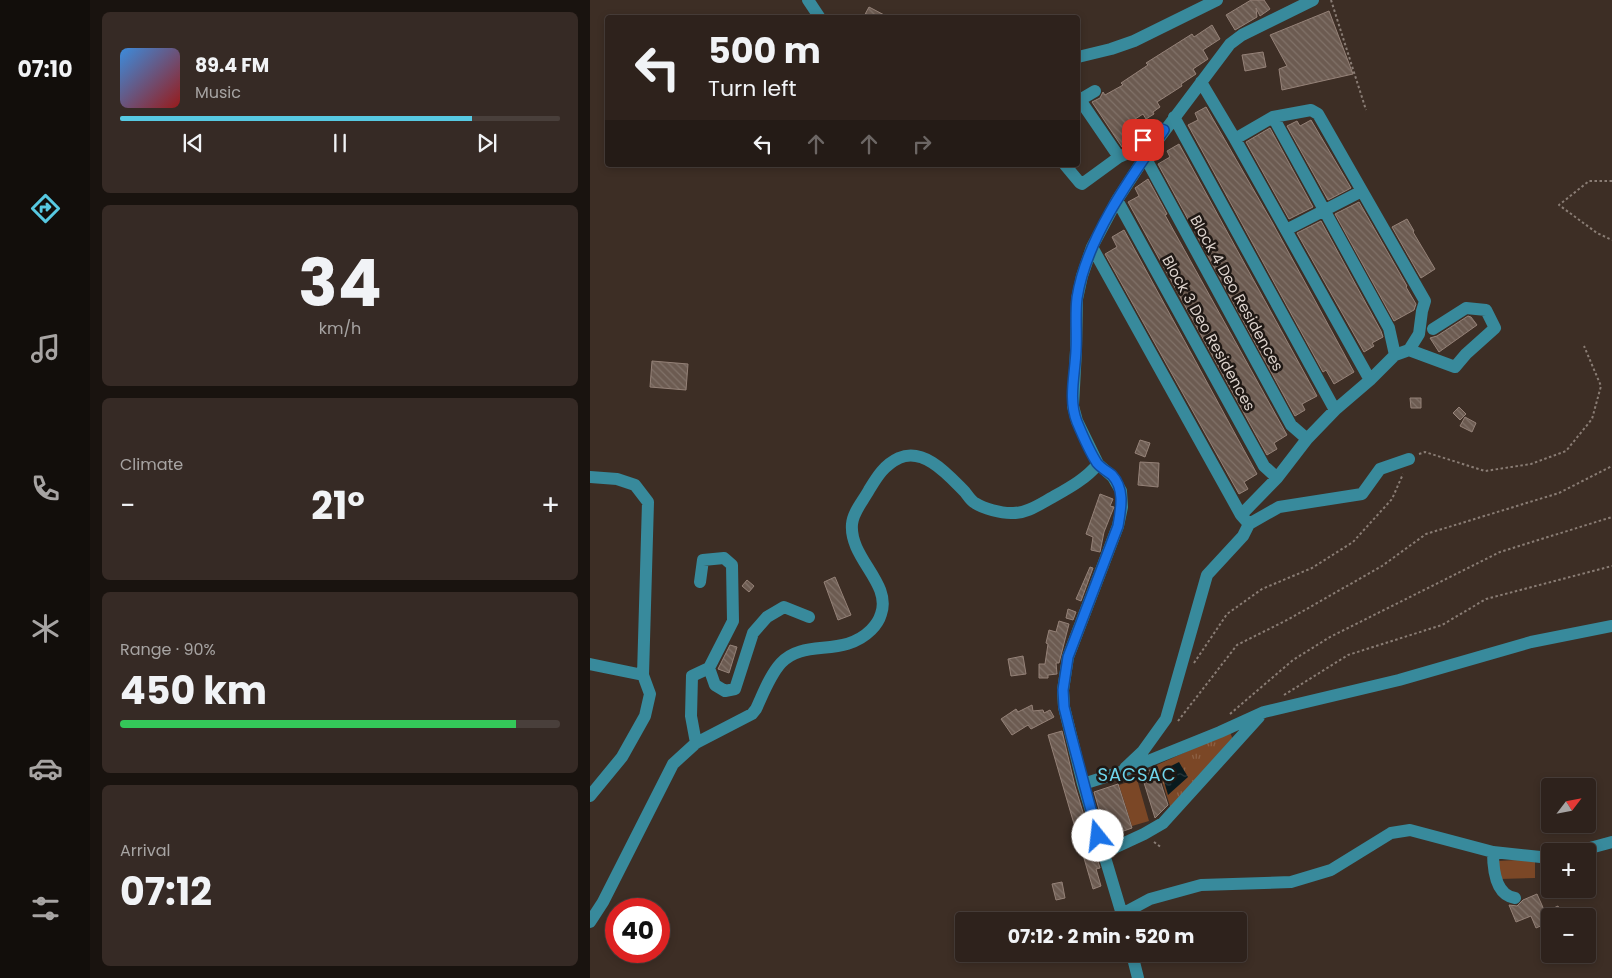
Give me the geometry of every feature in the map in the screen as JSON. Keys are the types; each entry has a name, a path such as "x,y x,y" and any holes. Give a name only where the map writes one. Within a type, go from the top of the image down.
{"street":[{"path":"808,0 819,15"},
{"path":"1080,57 1134,41 1217,0"},
{"path":"1121,912 1083,784 1064,707 1063,690 1068,657 1118,526 1122,507 1121,491 1113,477 1098,464 1077,421 1073,406 1077,299 1082,276 1092,247 1118,200 1145,157 1201,82 1236,39 1313,0"},
{"path":"1201,82 1370,380"},
{"path":"1080,99 1095,91"},
{"path":"1080,101 1119,157"},
{"path":"1120,772 1143,750 1166,719 1208,575 1243,536 1245,519 1307,439 1334,410 1370,380 1395,355 1409,350 1419,334 1425,301 1318,114 1311,110 1273,117 1235,139"},
{"path":"1174,117 1334,410"},
{"path":"1273,117 1389,328 1395,355"},
{"path":"1067,167 1082,184 1119,157 1135,150 1152,130 1159,128 1164,130"},
{"name":"Block 4 Deo Residences","path":"1145,157 1292,425 1307,439"},
{"path":"1286,230 1362,191"},
{"name":"Block 3 Deo Residences","path":"1118,200 1264,466 1277,478"},
{"path":"1092,247 1245,519"},
{"path":"1409,350 1455,367 1466,354 1495,328 1486,310 1466,308 1433,329"},
{"path":"590,922 603,902 673,764 696,743 752,714 782,662 793,654 810,648 833,648 848,644 868,633 878,622 884,603 881,590 857,552 852,525 863,500 888,464 907,456 923,458 949,477 975,503 999,512 1012,514 1033,509 1068,489 1093,471 1098,464"},
{"path":"1245,519 1279,507 1362,494 1380,469 1409,459"},
{"path":"590,477 617,479 635,485 648,502 643,675 650,694 645,716 622,757 590,796"},
{"path":"696,743 691,716 692,676 709,668 733,622 732,565 724,558 703,560 700,582"},
{"path":"709,668 715,685 725,692 734,689 753,633 767,617 784,607 809,617"},
{"path":"1083,784 1120,772 1220,732 1264,712 1399,680 1531,642 1612,626"},
{"path":"590,664 643,675"},
{"path":"1103,853 1163,823 1264,712"},
{"path":"1132,912 1150,899 1201,885 1291,882 1331,870 1391,834 1410,830 1493,852 1541,857"},
{"path":"1596,846 1612,842"},
{"path":"1493,852 1494,869 1500,888 1508,896 1515,898"},
{"path":"1134,962 1138,978"}],"path":[{"path":"1331,0 1366,110"},
{"path":"1612,181 1589,181 1559,205 1597,233 1612,240"},
{"path":"1190,668 1227,614 1262,589 1312,568 1353,542 1392,499 1409,459 1424,452 1485,471 1531,464 1566,452 1592,419 1601,386 1584,346"},
{"path":"1173,726 1237,645 1289,619 1382,566 1426,534 1559,493 1612,466"},
{"path":"1224,720 1293,660 1330,637 1500,552 1612,517"},
{"path":"1277,699 1348,655 1442,625 1486,598 1612,566"}],"green space":[{"path":"1230,732 1233,740 1171,809 1157,765"},
{"path":"1137,779 1149,821 1132,826 1119,785"},
{"path":"1535,859 1535,878 1499,879 1498,861"}],"water":[{"path":"1179,762 1188,777 1168,795 1161,771"}],"building":[{"path":"1251,0 1264,0 1270,9 1260,16 1256,8 1257,17 1235,30 1226,15"},
{"path":"869,7 884,15 865,15"},
{"path":"1329,11 1353,74 1282,90 1279,69 1287,66 1270,35"},
{"path":"1212,25 1220,39 1203,50 1208,59 1193,69 1196,74 1181,84 1182,86 1157,102 1160,107 1153,112 1154,114 1146,119 1143,114 1129,123 1135,131 1132,132 1134,136 1122,147 1092,102 1100,98 1103,92 1105,95 1123,85 1121,83 1148,65 1146,63 1192,34 1194,37"},
{"path":"1263,52 1266,67 1245,71 1242,55"},
{"path":"1206,107 1272,222 1354,372 1334,384 1326,370 1323,372 1188,125 1198,120 1195,113"},
{"path":"1311,120 1351,188 1328,200 1287,126 1297,121 1300,126"},
{"path":"1270,128 1313,207 1289,219 1246,142"},
{"path":"1179,144 1317,396 1302,404 1305,410 1295,416 1158,164 1170,157 1167,151"},
{"path":"1148,179 1167,214 1165,215 1287,435 1274,443 1277,449 1267,455 1128,202 1139,196 1135,188"},
{"path":"1359,202 1416,304 1414,310 1394,321 1335,214"},
{"path":"1407,219 1435,269 1421,278 1392,227"},
{"path":"1321,221 1383,337 1372,343 1374,346 1364,352 1297,233"},
{"path":"1124,230 1257,474 1244,482 1248,489 1239,494 1105,254 1117,247 1112,237"},
{"path":"1468,316 1477,325 1439,352 1430,338 1437,336"},
{"path":"652,361 688,364 686,390 650,387"},
{"path":"1410,398 1421,398 1421,408 1411,408"},
{"path":"1459,407 1466,414 1460,420 1453,413"},
{"path":"1465,417 1476,423 1472,432 1460,426"},
{"path":"1140,440 1150,443 1145,457 1135,453"},
{"path":"1140,462 1159,463 1158,487 1138,485"},
{"path":"1100,494 1113,499 1110,506 1114,507 1104,532 1100,552 1091,550 1093,537 1086,534"},
{"path":"1090,567 1093,568 1081,601 1076,599"},
{"path":"835,577 851,615 838,620 824,582"},
{"path":"747,580 754,586 749,592 742,586"},
{"path":"1068,609 1076,612 1073,620 1066,618"},
{"path":"1059,621 1069,624 1059,663 1056,663 1057,674 1048,675 1048,678 1039,678 1039,664 1045,664 1049,630 1056,632"},
{"path":"730,645 737,647 729,673 718,669"},
{"path":"1023,656 1026,674 1011,676 1008,659"},
{"path":"1032,705 1033,711 1043,710 1044,713 1050,710 1054,717 1031,729 1028,725 1012,735 1001,719 1016,709 1018,712"},
{"path":"1062,731 1075,786 1100,868 1096,869 1101,886 1093,889 1048,735"},
{"path":"1156,768 1168,805 1155,818 1141,773"},
{"path":"1118,784 1132,828 1107,837 1094,792"},
{"path":"1062,882 1065,898 1056,900 1052,884"},
{"path":"1537,894 1543,908 1541,908 1541,926 1536,928 1531,916 1516,922 1509,905 1517,906 1523,900"}],"district":[{"name":"SACSAC","path":"1137,774"}],"route":[{"path":"1098,836 1064,707 1063,690 1068,657 1118,526 1122,507 1121,491 1113,477 1098,464 1077,421 1073,406 1077,299 1082,276 1092,247 1118,200 1164,130 1159,128 1152,130 1143,140"}]}
